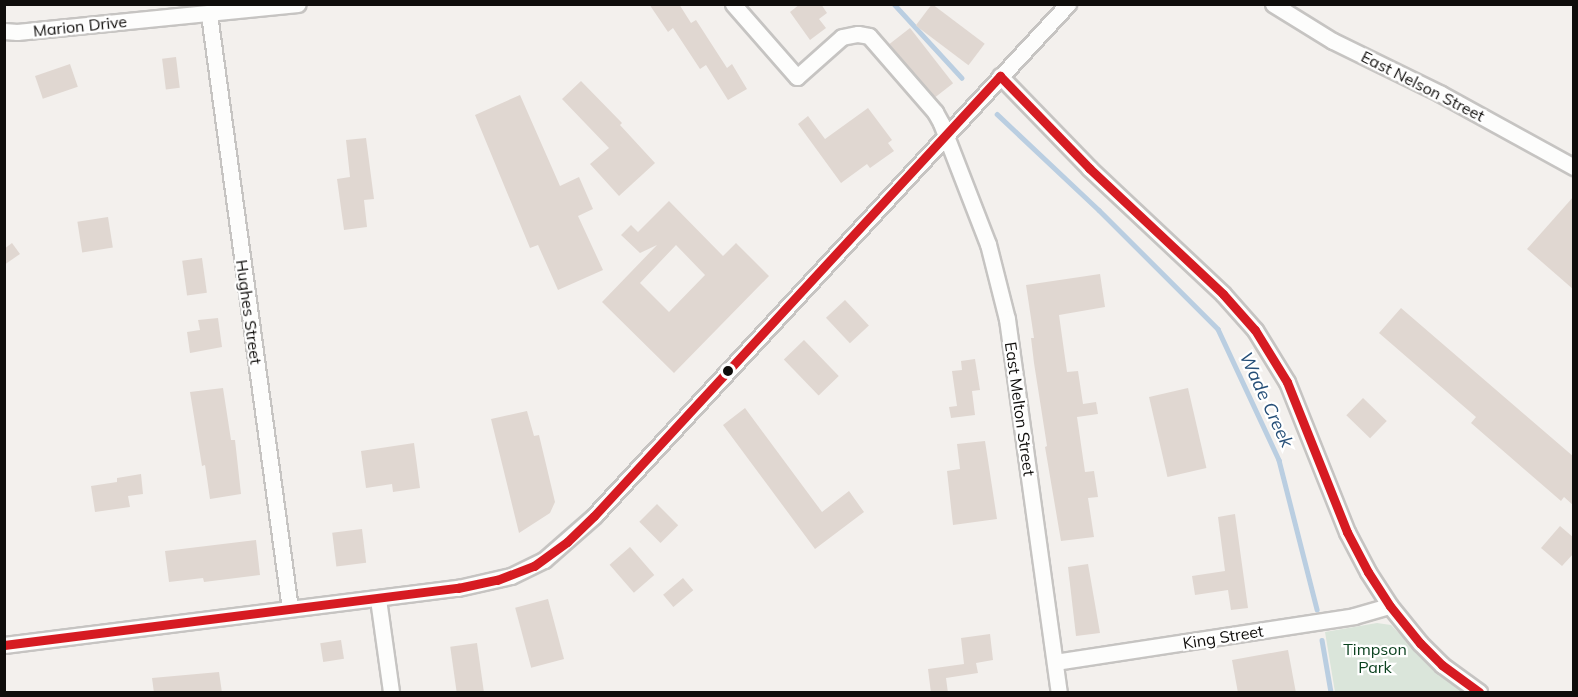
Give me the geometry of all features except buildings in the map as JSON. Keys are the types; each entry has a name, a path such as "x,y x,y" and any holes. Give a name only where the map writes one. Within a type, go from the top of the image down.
{"street":[{"name":"Marion Drive","path":"4,31 17,32 179,10 209,15 298,4"},
{"name":"East Melton Street","path":"733,4 796,76 842,37 858,34 869,36 935,112 946,134 988,244 1007,319 1059,693"},
{"path":"4,645 458,588 504,578 534,566 567,542 594,516 1068,4"},
{"name":"East Nelson Street","path":"1281,6 1333,41 1441,94 1574,167"},
{"name":"Hughes Street","path":"209,15 290,609"},
{"path":"1000,76 1089,168 1223,294 1255,330 1287,382 1357,554 1390,606 1431,655 1479,693"},
{"path":"378,599 390,693"},
{"name":"King Street","path":"1055,662 1354,616 1390,606"}],"green space":[{"name":"Timpson Park","path":"1377,623 1391,625 1436,671 1463,692 1335,692 1325,632"}],"waterway":[{"name":"Wade Creek","path":"894,4 962,78"},
{"name":"Wade Creek","path":"997,114 1099,210 1218,329 1279,460 1317,609"},
{"name":"Wade Creek","path":"1322,640 1331,692"}],"transit line":[{"path":"4,645 458,588 497,580 534,566 567,542 594,516 1000,76 1089,168 1223,294 1255,330 1287,382 1347,532 1368,572 1390,606 1420,643 1442,665 1479,692"}]}
